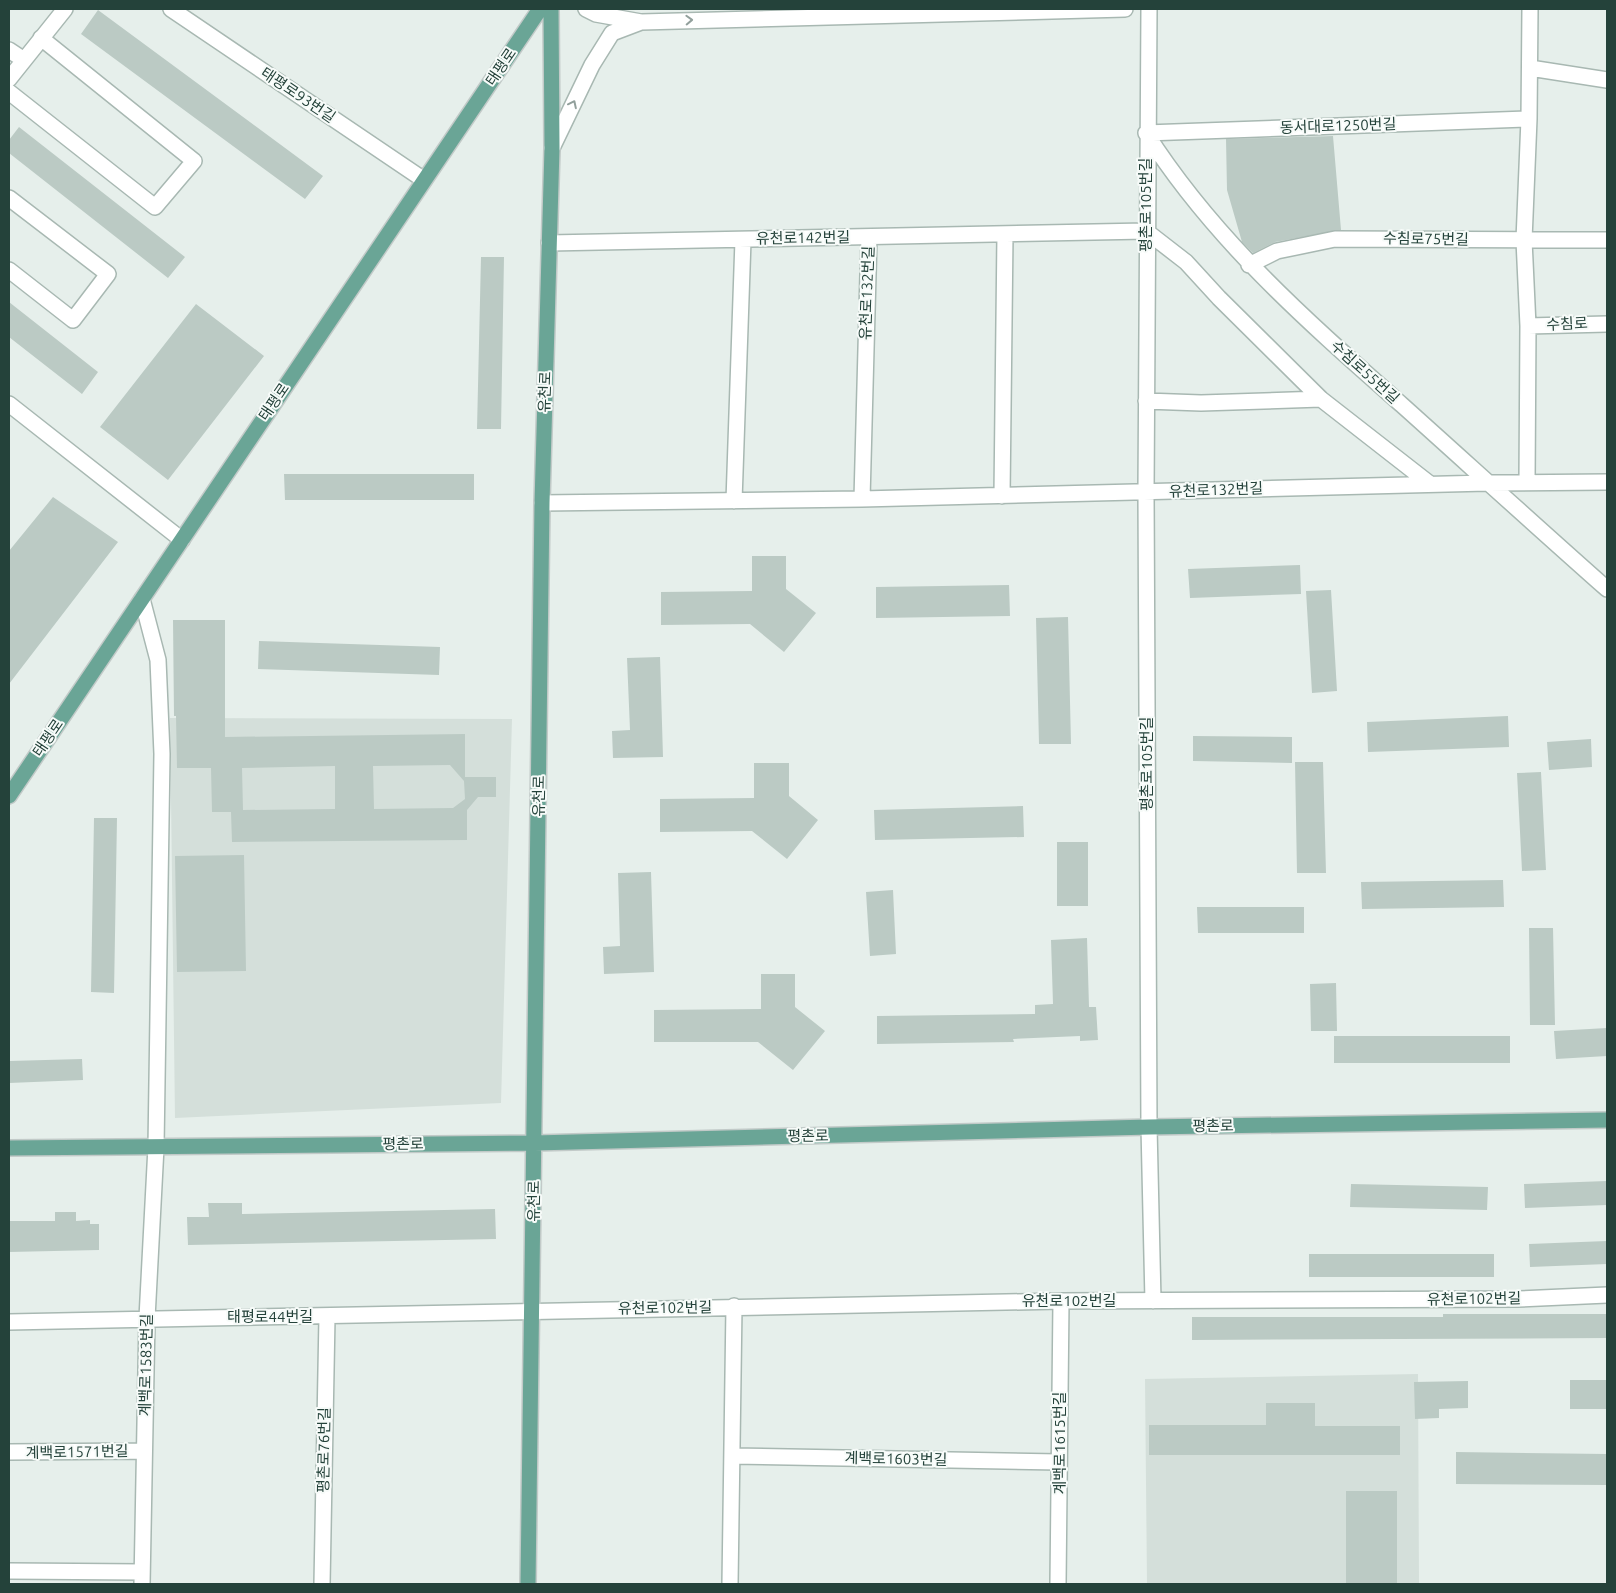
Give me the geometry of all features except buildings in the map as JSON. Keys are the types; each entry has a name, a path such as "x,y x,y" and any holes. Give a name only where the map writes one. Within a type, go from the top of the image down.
{"main road":[{"name":"태평로","path":"9,796 540,9"},
{"name":"유천로","path":"528,1584 542,503 552,148 551,9"},
{"name":"평촌로","path":"9,1148 535,1143 1149,1127 1607,1120"}],"street":[{"path":"9,79 65,9"},
{"name":"태평로93번길","path":"172,9 424,180"},
{"path":"586,9 596,14 641,22 1125,9"},
{"name":"평촌로105번길","path":"1148,9 1146,492 1149,1127 1153,1301"},
{"path":"1527,482 1528,326 1524,240 1529,119 1530,9"},
{"path":"552,148 592,65 612,33 641,22"},
{"path":"9,92 155,207 194,160 41,38"},
{"path":"9,50 24,60"},
{"path":"1530,68 1607,80"},
{"name":"동서대로1250번길","path":"1146,133 1529,119"},
{"name":"수침로55번길","path":"1146,133 1173,174 1249,264 1320,333 1607,589"},
{"path":"9,198 108,274 73,320 9,270"},
{"path":"1146,231 1186,262 1219,298 1321,399 1430,484"},
{"name":"유천로142번길","path":"549,243 1146,231"},
{"path":"1002,496 1005,234"},
{"name":"유천로132번길","path":"862,500 869,237"},
{"name":"수침로75번길","path":"1249,264 1277,251 1335,239 1607,240"},
{"path":"734,501 743,240"},
{"name":"수침로","path":"1528,326 1607,324"},
{"path":"1146,401 1201,403 1321,399"},
{"path":"9,404 182,540"},
{"name":"유천로132번길","path":"542,503 862,500 1430,484 1607,482"},
{"name":"계백로1583번길","path":"142,599 158,660 162,754 156,1147 147,1318 142,1578"},
{"name":"유천로102번길","path":"532,1310 1061,1301 1518,1299 1607,1296"},
{"name":"계백로1615번길","path":"1058,1584 1061,1301"},
{"path":"730,1584 734,1306"},
{"name":"태평로44번길","path":"9,1322 532,1310"},
{"name":"평촌로76번길","path":"322,1584 327,1316"},
{"name":"계백로1571번길","path":"9,1452 144,1451"},
{"name":"계백로1603번길","path":"732,1456 1059,1462"},
{"path":"9,1570 142,1578"}],"shaded area":[{"path":"170,718 512,719 501,1103 175,1118"},
{"path":"1418,1374 1419,1584 1147,1584 1145,1379"}]}
